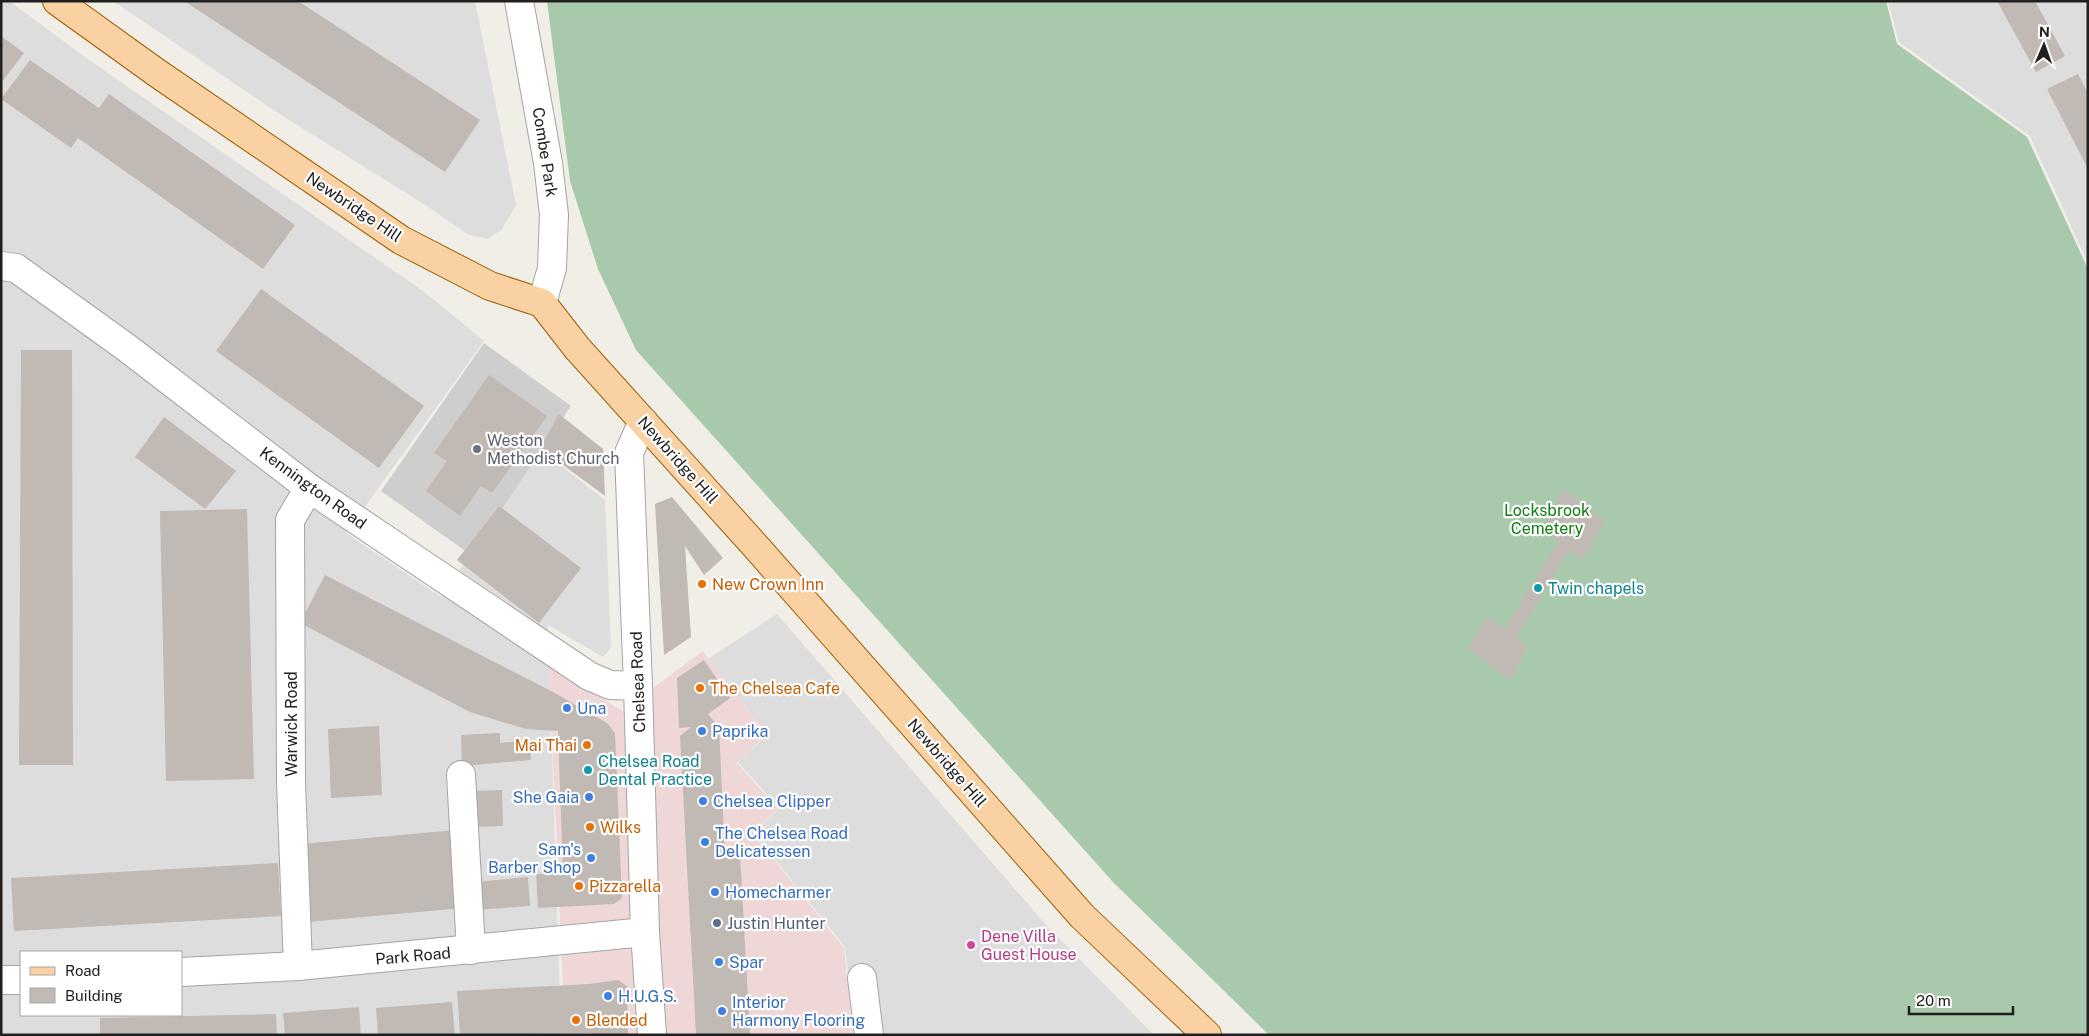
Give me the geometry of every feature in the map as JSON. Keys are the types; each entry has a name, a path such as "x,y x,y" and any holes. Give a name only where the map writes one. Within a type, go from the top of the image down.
{"main road":[{"name":"Newbridge Hill","path":"57,1 158,73 402,240 490,286 542,303 577,348 1082,916 1207,1035"}],"street":[{"name":"Combe Park","path":"519,1 548,163 554,215 552,268 542,303"},
{"name":"Kennington Road","path":"1,266 16,268 126,348 309,488 589,676 610,685 638,686"},
{"name":"Chelsea Road","path":"643,421 629,453 645,932 652,1035"},
{"name":"Warwick Road","path":"298,966 291,783 290,520 309,488"},
{"path":"460,776 471,950"},
{"name":"Park Road","path":"182,972 298,966 645,932"},
{"path":"862,978 869,1035"},
{"path":"1,980 20,980"}],"shaded area":[{"path":"1,1 9,1 92,62 423,291 484,341 346,533 441,597 541,450 605,500 611,648 603,657 548,625 561,1035 1,1035"},
{"path":"113,1 475,1 516,205 502,229 488,239 467,234 430,208 278,113"},
{"path":"1888,1 2088,1 2088,263 2030,136 1899,42"},
{"name":"Weston Methodist Church","path":"484,343 571,406 471,555 381,491"},
{"path":"777,614 1046,925 1154,1035 855,1035 845,947 754,833 779,808 738,762 768,735 708,659"},
{"path":"703,651 767,735 737,763 778,809 753,833 844,948 853,1035 565,1035 549,665 622,711"}],"green space":[{"name":"Locksbrook Cemetery","path":"547,1 1886,1 1897,44 2027,137 2088,269 2088,1035 1269,1035 1113,882 636,350 598,269 570,181"}],"building":[{"path":"184,1 298,1 480,120 445,172"},
{"path":"1997,1 2035,1 2065,56 2036,72"},
{"path":"1,36 24,53 1,83"},
{"path":"30,60 99,108 109,94 295,225 263,269 78,138 71,148 1,99"},
{"path":"2078,74 2088,93 2088,169 2047,89"},
{"path":"261,289 424,406 379,468 216,351"},
{"path":"21,350 72,350 73,765 19,765"},
{"path":"489,375 547,416 492,493 481,486 460,516 426,491 447,461 434,453"},
{"path":"559,414 603,449 605,496 540,448"},
{"path":"164,417 236,471 205,509 135,457"},
{"name":"Twin chapels","path":"1564,489 1605,521 1583,560 1569,550 1516,638 1528,646 1510,681 1468,648 1488,616 1505,629 1558,541 1541,528"},
{"path":"672,497 723,558 704,575 685,546 691,637 664,655 655,504"},
{"path":"499,506 581,568 539,623 457,560"},
{"path":"247,509 254,779 166,781 160,511"},
{"path":"325,575 553,692 607,723 615,733 622,898 614,904 538,908 536,874 563,873 558,731 526,729 470,712 300,623"},
{"path":"704,660 730,698 708,714 719,727 725,855 740,854 750,1035 696,1035 680,736 691,727 679,728 677,678"},
{"path":"379,726 382,795 331,798 328,729"},
{"path":"500,733 500,743 529,740 531,760 462,766 461,735"},
{"path":"502,790 503,826 472,827 471,791"},
{"path":"456,830 463,908 308,922 301,844"},
{"path":"278,863 281,916 14,931 11,878"},
{"path":"528,877 530,906 475,910 473,882"},
{"path":"618,980 627,986 628,1035 592,1035 592,1033 460,1035 457,991 589,984"},
{"path":"452,1002 455,1035 378,1035 376,1008"},
{"path":"359,1007 361,1035 285,1035 283,1013"},
{"path":"276,1014 277,1035 100,1035 100,1018"}],"place":[{"name":"Weston Methodist Church","path":"477,449"},
{"name":"New Crown Inn","path":"702,584"},
{"name":"Twin chapels","path":"1538,588"},
{"name":"The Chelsea Cafe","path":"700,688"},
{"name":"Una","path":"567,708"},
{"name":"Paprika","path":"702,731"},
{"name":"Mai Thai","path":"587,745"},
{"name":"Chelsea Road Dental Practice","path":"588,770"},
{"name":"She Gaia","path":"589,797"},
{"name":"Chelsea Clipper","path":"703,801"},
{"name":"Wilks","path":"590,827"},
{"name":"The Chelsea Road Delicatessen","path":"705,842"},
{"name":"Sam's Barber Shop","path":"591,858"},
{"name":"Pizzarella","path":"579,886"},
{"name":"Homecharmer","path":"715,892"},
{"name":"Justin Hunter","path":"717,923"},
{"name":"Dene Villa Guest House","path":"971,945"},
{"name":"Spar","path":"719,962"},
{"name":"H.U.G.S.","path":"608,996"},
{"name":"Interior Harmony Flooring","path":"722,1011"},
{"name":"Blended","path":"576,1020"}]}
